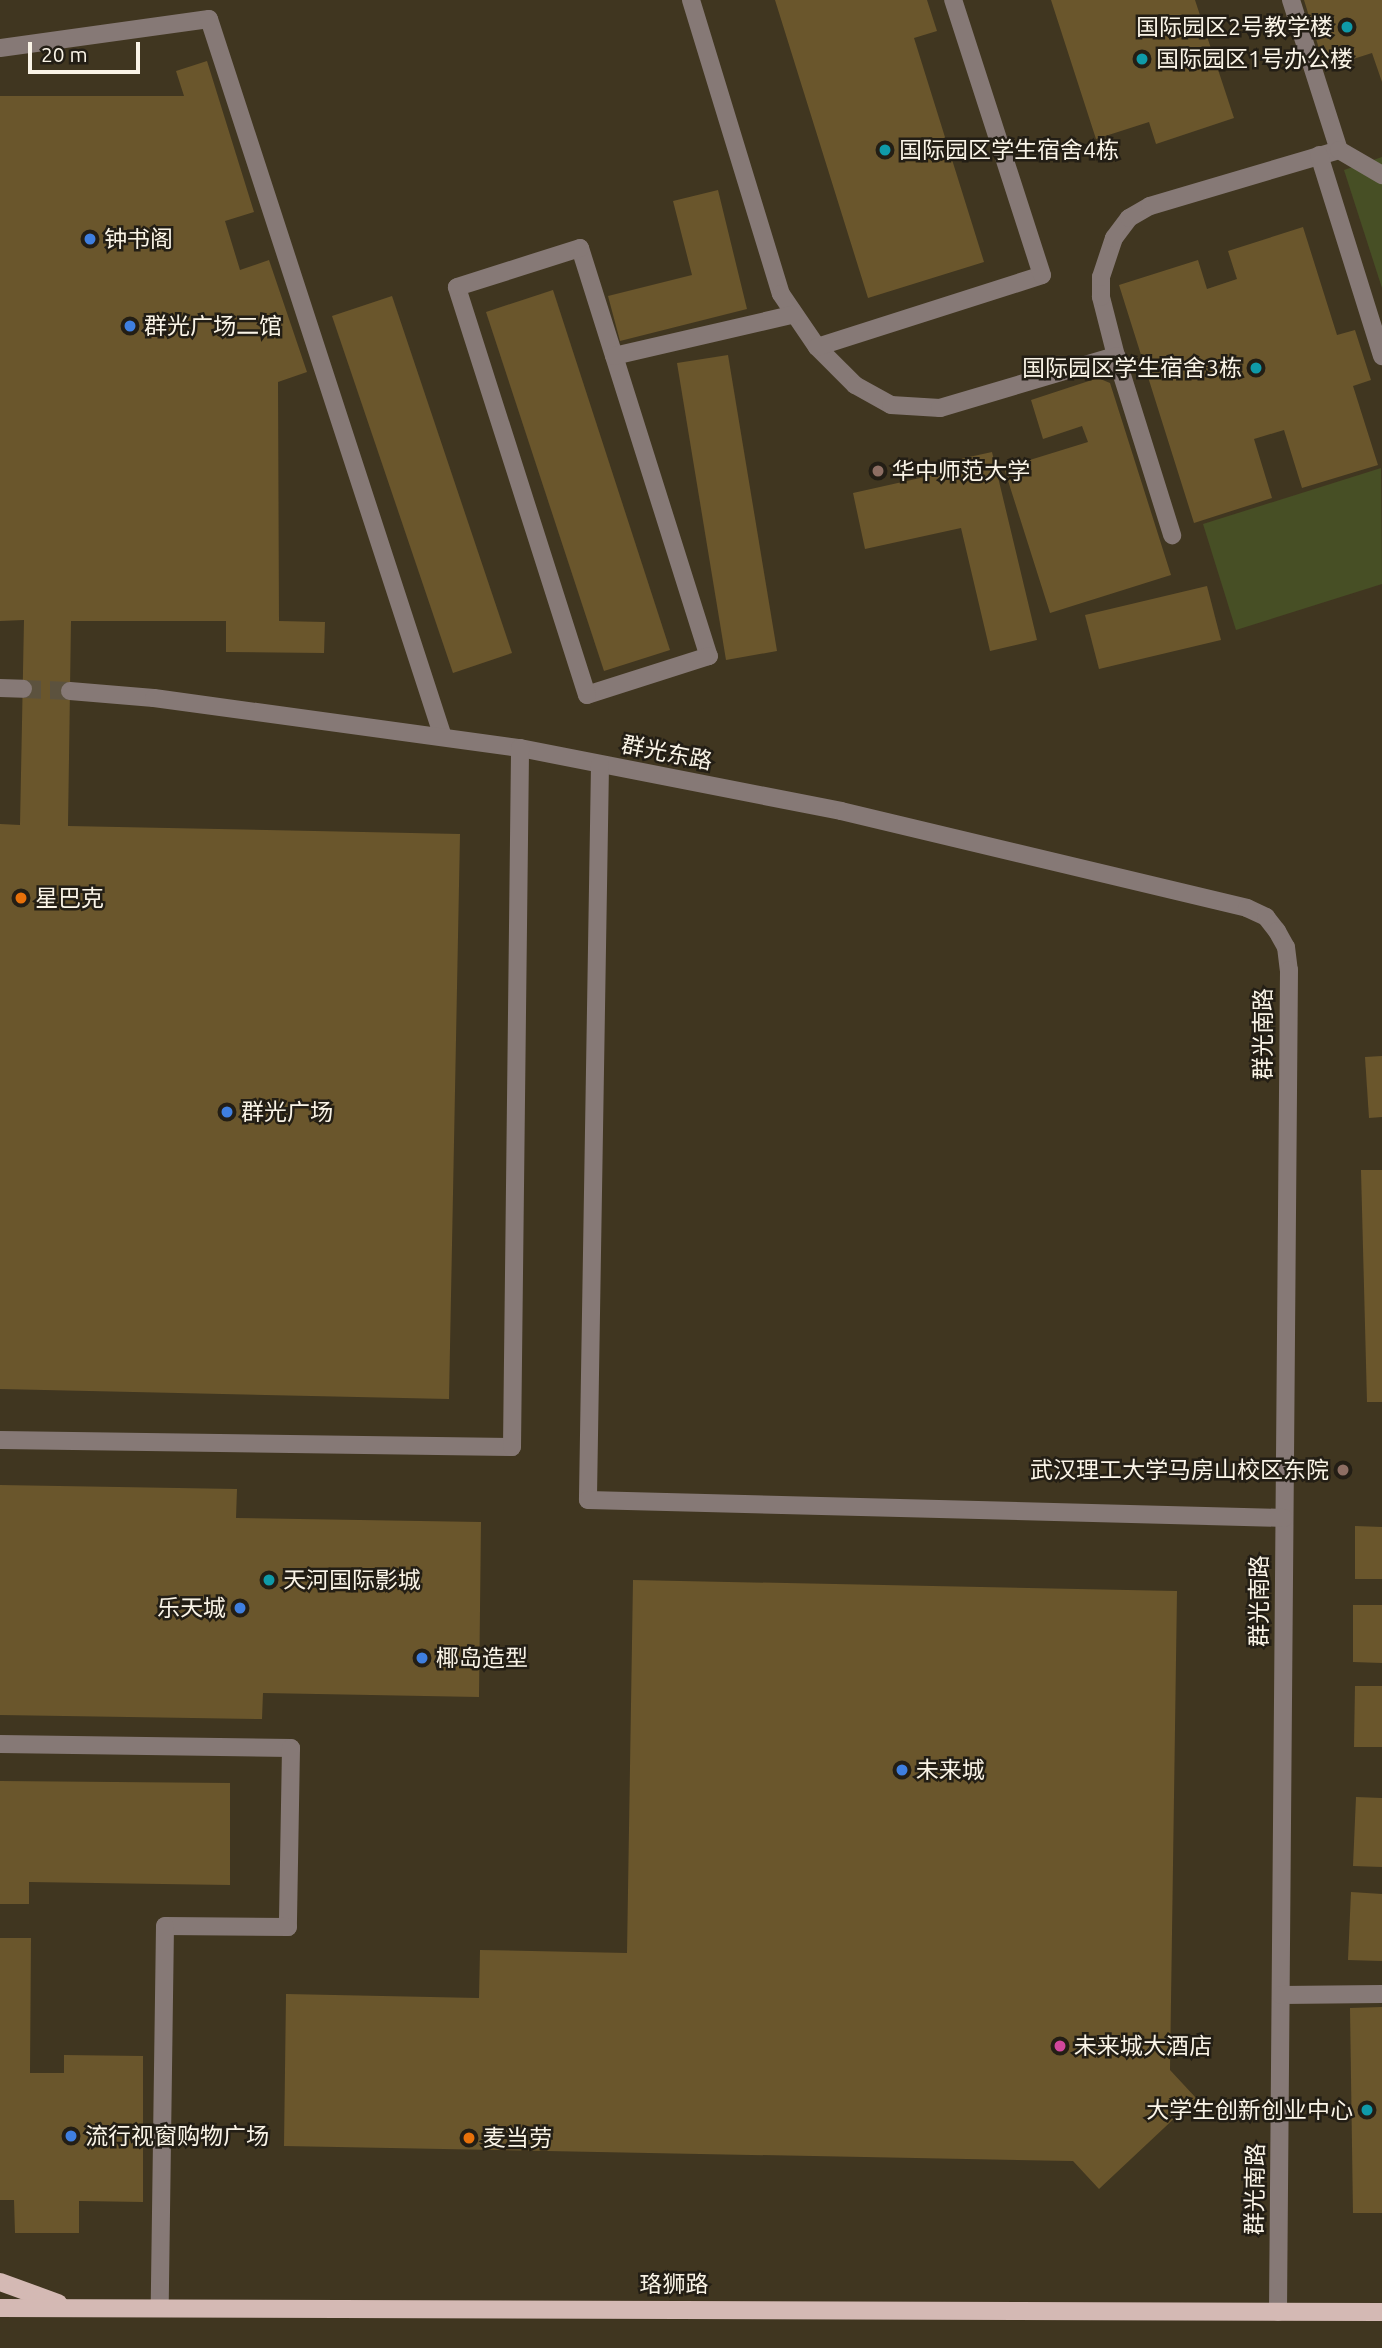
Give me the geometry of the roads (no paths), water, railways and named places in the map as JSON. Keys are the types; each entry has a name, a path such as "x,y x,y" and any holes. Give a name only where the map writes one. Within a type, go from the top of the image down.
{"main road":[{"path":"0,2282 71,2308"},
{"name":"珞狮路","path":"0,2308 1382,2312"}],"street":[{"path":"691,0 774,275 792,315 817,347 855,385 891,405 940,408 1116,356"},
{"path":"817,347 1042,275 953,0"},
{"path":"1291,0 1339,149 1382,175"},
{"path":"0,48 209,19 443,737"},
{"path":"1172,535 1116,356 1101,297 1101,277 1114,238 1129,218 1150,206 1339,149"},
{"path":"1319,155 1382,356"},
{"path":"580,248 614,356 709,656 587,695 457,287 580,248"},
{"path":"614,356 792,315"},
{"path":"0,688 23,689"},
{"name":"群光东路","path":"70,691 155,698 520,748 841,811 1247,908"},
{"path":"0,1440 512,1447 520,748"},
{"path":"600,765 588,1500 1284,1518"},
{"name":"群光南路","path":"1247,908 1266,917 1277,931 1286,947 1289,970 1278,2312"},
{"path":"0,1744 291,1748 288,1927 165,1926 160,2307"},
{"path":"1281,1995 1382,1994"}],"tunnel":[{"path":"23,689 70,691"}],"place":[{"name":"国际园区2号教学楼","path":"1347,27"},
{"name":"国际园区1号办公楼","path":"1142,59"},
{"name":"国际园区学生宿舍4栋","path":"885,150"},
{"name":"钟书阁","path":"90,239"},
{"name":"群光广场二馆","path":"130,326"},
{"name":"国际园区学生宿舍3栋","path":"1256,368"},
{"name":"华中师范大学","path":"878,471"},
{"name":"星巴克","path":"21,898"},
{"name":"群光广场","path":"227,1112"},
{"name":"武汉理工大学马房山校区东院","path":"1343,1470"},
{"name":"天河国际影城","path":"269,1580"},
{"name":"乐天城","path":"240,1608"},
{"name":"椰岛造型","path":"422,1658"},
{"name":"未来城","path":"902,1770"},
{"name":"未来城大酒店","path":"1060,2046"},
{"name":"大学生创新创业中心","path":"1367,2110"},
{"name":"流行视窗购物广场","path":"71,2136"},
{"name":"麦当劳","path":"469,2138"}]}
